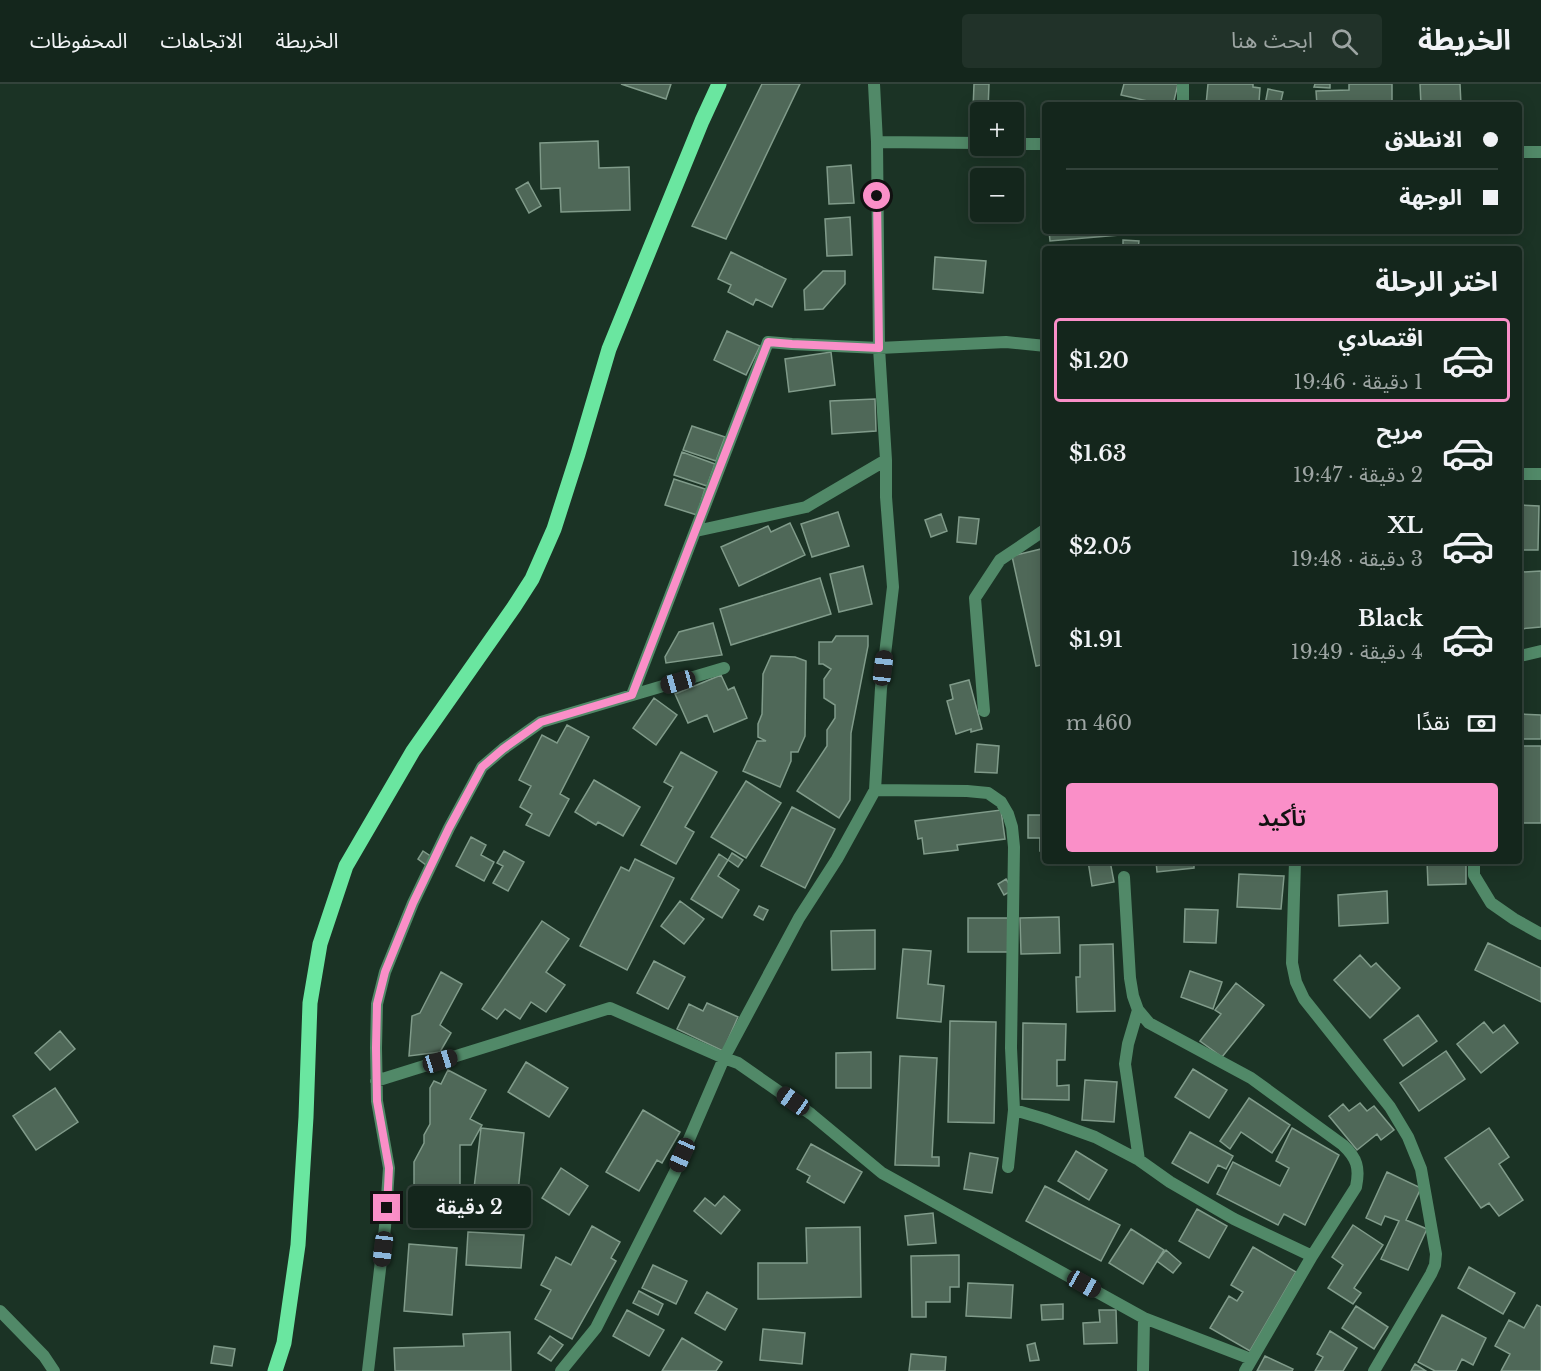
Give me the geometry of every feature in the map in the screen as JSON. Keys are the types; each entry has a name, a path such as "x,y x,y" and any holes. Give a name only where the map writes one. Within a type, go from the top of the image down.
{"main road":[{"path":"275,1371 284,1343 298,1245 310,1003 320,944 346,866 413,751 532,579 557,519 609,349 719,84"}],"street":[{"path":"561,1371 596,1328 674,1174 724,1058 800,918 875,790 881,688 893,587 879,348 877,142 874,84"},
{"path":"1183,102 1184,84"},
{"path":"877,142 970,143"},
{"path":"1024,144 1042,144"},
{"path":"1522,152 1541,152"},
{"path":"632,695 768,342 879,348 1006,342 1042,346"},
{"path":"696,531 806,507 886,460"},
{"path":"1522,474 1541,474"},
{"path":"984,711 975,598 1000,560 1042,532"},
{"path":"1522,656 1541,651"},
{"path":"368,1371 385,1227 389,1168 377,1101 377,1004 385,972 413,903 438,850 482,767 541,722 724,668"},
{"path":"875,790 967,791 988,794 1001,802 1008,814 1014,847 1011,1048 1014,1110 1008,1167"},
{"path":"1295,864 1292,963 1296,982 1304,999 1390,1107 1408,1137 1421,1169 1436,1254 1431,1274 1374,1371"},
{"path":"1474,864 1474,875 1491,903 1541,934"},
{"path":"376,1081 610,1008 738,1063 811,1114 882,1173 1144,1318 1248,1365 1312,1256 1356,1187 1359,1175 1357,1164 1351,1153 1342,1145 1251,1078 1149,1023 1138,1010 1130,978 1124,878"},
{"path":"1138,1010 1125,1064 1139,1160"},
{"path":"1014,1110 1095,1137 1139,1160 1170,1182 1234,1219 1312,1256"},
{"path":"0,1311 44,1356 54,1371"},
{"path":"1143,1371 1144,1318"}],"building":[{"path":"621,84 671,84 666,99"},
{"path":"762,84 800,84 726,239 692,226"},
{"path":"974,84 989,84 988,102 973,102"},
{"path":"1124,84 1178,84 1174,102 1152,102 1121,95"},
{"path":"1208,84 1253,84 1253,87 1260,88 1259,102 1206,102"},
{"path":"1315,84 1330,84 1330,88 1314,87"},
{"path":"1349,84 1392,84 1392,102 1317,102 1316,91 1349,90"},
{"path":"1420,84 1460,84 1461,102 1421,102"},
{"path":"1268,89 1283,92 1281,102 1266,102"},
{"path":"598,141 599,168 629,167 630,210 561,212 560,188 541,189 540,143"},
{"path":"851,165 854,203 829,204 827,167"},
{"path":"528,182 541,206 529,213 516,189"},
{"path":"850,217 852,255 827,256 825,219"},
{"path":"1049,234 1131,234 1050,241"},
{"path":"1123,240 1139,241 1138,246 1123,246"},
{"path":"731,252 786,279 772,307 756,299 753,305 728,292 731,285 718,279"},
{"path":"935,257 986,261 983,293 933,289"},
{"path":"823,271 845,271 845,284 823,309 805,310 804,290"},
{"path":"727,331 760,346 746,375 714,360"},
{"path":"831,352 835,385 789,392 785,359"},
{"path":"875,399 876,431 832,434 830,401"},
{"path":"692,426 725,437 716,461 683,450"},
{"path":"682,452 715,464 707,486 674,475"},
{"path":"674,479 705,489 697,515 665,505"},
{"path":"1522,505 1539,506 1538,550 1522,550"},
{"path":"838,512 849,546 812,557 801,524"},
{"path":"941,514 947,531 931,537 925,520"},
{"path":"959,517 979,519 976,544 957,542"},
{"path":"790,523 805,555 739,586 721,547 768,526 771,532"},
{"path":"1041,549 1042,665 1036,666 1012,556"},
{"path":"1522,557 1523,572 1541,571 1541,627 1522,629"},
{"path":"863,566 872,604 839,612 830,574"},
{"path":"820,578 831,614 731,645 720,609"},
{"path":"713,623 722,655 666,663 665,657 679,632"},
{"path":"836,636 868,636 851,733 850,800 839,818 797,791 827,746 827,730 835,718 835,705 824,698 824,679 831,669 819,664 819,642 832,642"},
{"path":"771,656 795,657 806,661 805,736 798,752 791,752 791,761 780,787 743,771 757,741 766,741 758,737 758,724 762,714 763,674"},
{"path":"721,675 728,690 734,687 747,718 714,732 707,715 688,723 675,694"},
{"path":"969,680 982,729 971,732 971,729 956,734 947,701 953,699 950,685"},
{"path":"654,698 677,715 656,745 633,728"},
{"path":"1522,714 1541,715 1541,739 1522,739"},
{"path":"567,725 589,737 560,794 569,799 549,836 526,825 532,814 520,807 531,786 519,780 542,735 557,743"},
{"path":"977,744 999,746 997,773 975,772"},
{"path":"1522,746 1541,746 1541,823 1522,823"},
{"path":"681,752 717,772 685,827 694,832 676,864 641,845 673,787 664,782"},
{"path":"594,780 640,807 623,836 598,822 596,825 575,812"},
{"path":"746,781 781,803 746,858 711,837"},
{"path":"792,807 835,829 805,888 761,866"},
{"path":"1001,810 1005,839 957,845 958,850 924,854 922,838 918,839 915,821"},
{"path":"1028,815 1042,815 1042,851 1040,851 1040,838 1028,838"},
{"path":"471,837 486,845 481,855 494,862 484,881 456,866"},
{"path":"423,851 432,857 426,865 418,859"},
{"path":"504,851 524,862 508,891 493,883 503,866 497,863"},
{"path":"732,853 743,860 738,867 728,860"},
{"path":"719,854 728,860 718,876 739,890 722,918 691,899"},
{"path":"635,859 674,878 627,970 580,946 621,867 629,871"},
{"path":"1088,864 1111,864 1114,882 1092,886"},
{"path":"1156,864 1194,864 1194,868 1157,872"},
{"path":"1427,864 1466,864 1466,884 1428,885"},
{"path":"1239,874 1284,876 1281,909 1237,907"},
{"path":"1006,879 1013,890 1004,895 998,884"},
{"path":"1387,891 1388,923 1339,926 1338,895"},
{"path":"680,901 704,919 684,944 661,926"},
{"path":"759,906 768,910 763,920 754,915"},
{"path":"1185,909 1218,910 1216,943 1184,942"},
{"path":"1059,917 1060,953 1021,954 1020,918"},
{"path":"968,918 1011,918 1010,952 968,952"},
{"path":"542,921 569,939 546,972 565,985 546,1012 531,1002 520,1019 505,1009 497,1019 482,1009"},
{"path":"875,930 875,969 832,970 831,931"},
{"path":"1488,943 1541,968 1541,1002 1475,970"},
{"path":"1113,944 1115,1011 1077,1012 1076,977 1080,977 1080,945"},
{"path":"903,949 931,951 928,984 944,986 941,1022 897,1018"},
{"path":"1360,955 1371,967 1376,963 1400,988 1370,1018 1334,980"},
{"path":"654,961 685,977 668,1009 637,993"},
{"path":"1190,971 1222,982 1213,1009 1181,997"},
{"path":"441,972 462,984 440,1025 451,1033 440,1052 409,1056 412,1016 420,1013"},
{"path":"1236,983 1264,1005 1222,1057 1200,1041 1221,1014 1215,1010"},
{"path":"707,1003 738,1017 723,1051 677,1029 689,1004 703,1011"},
{"path":"1418,1015 1437,1041 1403,1066 1384,1040"},
{"path":"950,1021 996,1022 994,1123 948,1122"},
{"path":"1484,1022 1493,1033 1504,1025 1518,1043 1481,1073 1457,1044"},
{"path":"1023,1023 1066,1024 1065,1060 1057,1060 1057,1086 1069,1085 1069,1100 1022,1099"},
{"path":"60,1031 75,1049 50,1070 35,1053"},
{"path":"1446,1051 1465,1079 1419,1111 1400,1083"},
{"path":"871,1052 871,1088 836,1088 836,1053"},
{"path":"900,1056 937,1058 932,1157 939,1157 939,1166 895,1165"},
{"path":"526,1062 568,1088 549,1117 508,1092"},
{"path":"1193,1069 1227,1090 1209,1118 1175,1097"},
{"path":"448,1070 486,1090 470,1119 482,1125 471,1145 460,1145 460,1214 414,1214 414,1162 424,1143 424,1135 430,1124 430,1088 434,1081 441,1084"},
{"path":"1085,1080 1117,1082 1114,1122 1082,1120"},
{"path":"55,1088 78,1122 36,1150 13,1116"},
{"path":"1249,1098 1290,1125 1272,1153 1241,1132 1230,1149 1220,1141"},
{"path":"1360,1103 1367,1111 1374,1106 1394,1130 1381,1140 1377,1134 1357,1150 1329,1116 1343,1104 1349,1111"},
{"path":"643,1110 680,1132 662,1163 657,1160 639,1191 606,1172"},
{"path":"481,1128 524,1133 517,1202 473,1197"},
{"path":"1292,1128 1339,1155 1305,1225 1284,1214 1278,1225 1217,1194 1233,1162 1280,1186 1289,1168 1276,1161"},
{"path":"1489,1128 1509,1157 1499,1164 1523,1200 1499,1216 1489,1203 1481,1208 1445,1158"},
{"path":"1190,1132 1233,1156 1226,1169 1218,1165 1208,1183 1172,1163"},
{"path":"811,1144 862,1172 844,1203 807,1182 810,1176 797,1169"},
{"path":"1076,1151 1107,1170 1089,1200 1058,1181"},
{"path":"970,1153 998,1158 992,1193 964,1189"},
{"path":"561,1168 588,1186 569,1215 542,1198"},
{"path":"1387,1172 1421,1188 1406,1220 1427,1229 1408,1270 1381,1259 1399,1221 1385,1216 1381,1225 1366,1218"},
{"path":"1045,1186 1120,1225 1101,1261 1026,1221"},
{"path":"724,1196 740,1210 721,1234 694,1211 705,1198 715,1206"},
{"path":"1197,1209 1227,1226 1209,1258 1179,1241"},
{"path":"933,1213 936,1243 908,1245 905,1216"},
{"path":"1353,1225 1383,1245 1354,1288 1361,1293 1353,1304 1328,1288 1343,1265 1332,1257"},
{"path":"592,1226 620,1242 611,1258 616,1261 572,1339 535,1319 551,1290 541,1285 556,1257 571,1265"},
{"path":"860,1227 861,1297 758,1299 758,1263 807,1263 806,1228"},
{"path":"1131,1229 1164,1250 1143,1284 1109,1263"},
{"path":"468,1232 524,1235 521,1268 466,1265"},
{"path":"409,1244 457,1248 452,1315 404,1311"},
{"path":"1253,1247 1296,1272 1250,1351 1210,1328 1229,1296 1237,1301 1243,1292 1231,1285"},
{"path":"1166,1250 1181,1263 1173,1273 1157,1261"},
{"path":"959,1255 959,1287 950,1287 950,1302 926,1302 926,1317 912,1317 911,1256"},
{"path":"653,1265 687,1281 676,1304 642,1288"},
{"path":"1469,1267 1515,1293 1503,1314 1458,1288"},
{"path":"968,1283 1013,1285 1011,1318 966,1316"},
{"path":"639,1291 663,1304 658,1315 633,1303"},
{"path":"707,1292 737,1309 725,1330 695,1313"},
{"path":"1063,1304 1063,1319 1042,1320 1041,1305"},
{"path":"1537,1305 1541,1307 1541,1371 1501,1371 1510,1354 1495,1346 1509,1320 1524,1328"},
{"path":"1356,1306 1388,1327 1374,1349 1342,1328"},
{"path":"627,1310 664,1330 649,1356 613,1336"},
{"path":"1099,1310 1116,1310 1117,1343 1084,1344 1083,1323 1100,1322"},
{"path":"1442,1315 1486,1338 1473,1365 1462,1359 1456,1371 1435,1371 1418,1362"},
{"path":"763,1329 805,1333 802,1364 760,1360"},
{"path":"1330,1331 1357,1348 1343,1371 1315,1371 1323,1357 1317,1354"},
{"path":"510,1332 511,1371 395,1371 394,1348 464,1346 463,1334"},
{"path":"550,1336 563,1345 551,1361 538,1353"},
{"path":"682,1338 722,1362 716,1371 662,1371"},
{"path":"1035,1343 1039,1360 1030,1361 1027,1345"},
{"path":"214,1346 235,1349 232,1366 211,1363"},
{"path":"911,1354 946,1357 945,1371 909,1371"},
{"path":"1265,1356 1293,1369 1292,1371 1257,1371"},
{"path":"1415,1364 1426,1371 1411,1371"}],"route":[{"path":"387,1208 389,1168 377,1101 377,1004 385,972 413,903 449,828 482,767 503,749 541,722 632,695 768,342 879,348 877,196"}]}
